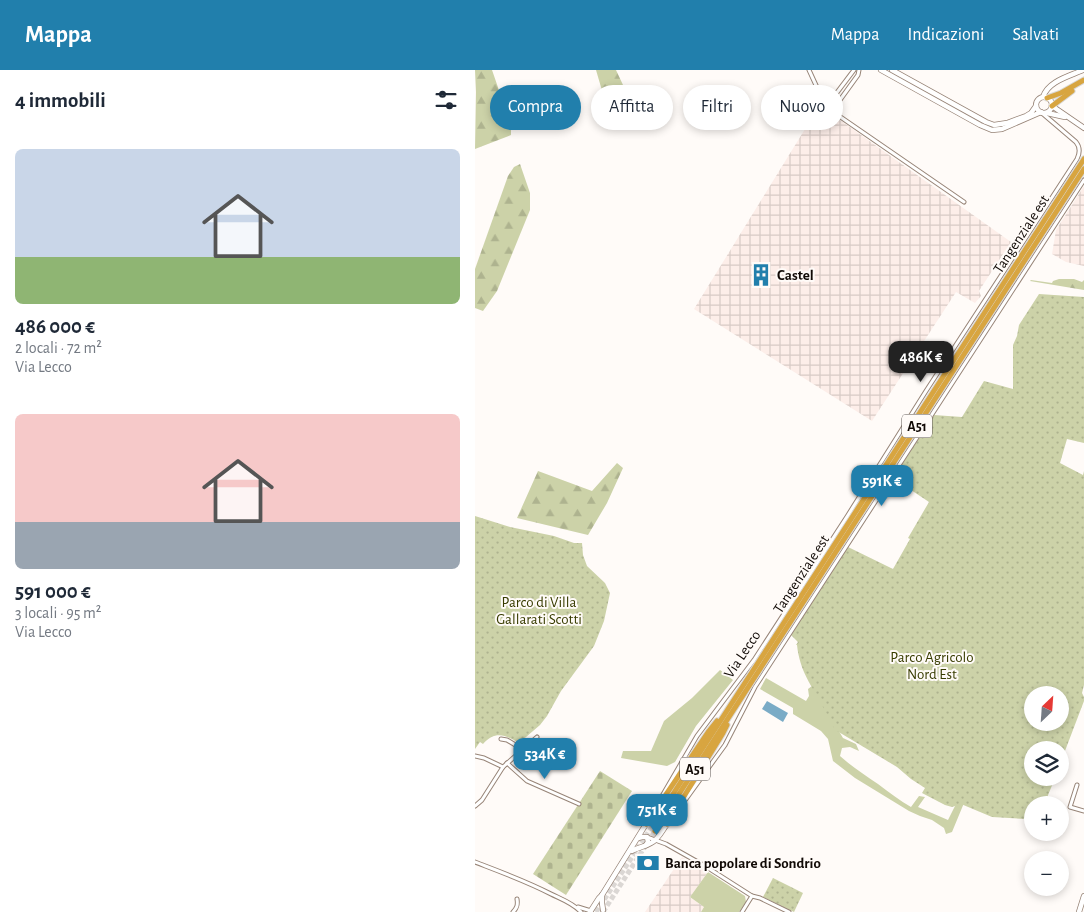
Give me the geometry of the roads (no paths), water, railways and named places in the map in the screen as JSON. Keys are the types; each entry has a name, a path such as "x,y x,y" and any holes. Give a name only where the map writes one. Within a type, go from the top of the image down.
{"highway":[{"path":"1045,97 1061,93 1084,81"},
{"path":"1052,106 1084,81"},
{"name":"Tangenziale est","path":"655,831 733,706 1084,159"},
{"name":"Tangenziale est","path":"653,825 733,706 1084,169"},
{"path":"646,824 709,731 733,706"},
{"path":"665,827 723,733 733,706"}],"street":[{"path":"809,70 816,85"},
{"path":"843,85 854,70"},
{"path":"843,97 858,75 859,70"},
{"path":"881,70 992,130 1003,129 1043,113 1051,109 1052,106"},
{"path":"892,70 994,125 1027,116 1036,106 1037,101 1045,97"},
{"path":"1045,97 1046,91 1053,84 1083,70"},
{"path":"1045,97 1051,101 1052,106 1084,128"},
{"path":"1036,106 1037,110 1043,113 1071,120"},
{"name":"Via Lecco","path":"591,911 638,838 697,736 754,660 931,383 1077,160 1079,146 1043,113"},
{"path":"843,118 964,202"},
{"name":"Via Lecco","path":"627,856 634,849 651,844 656,840 725,745 755,686 1084,180"},
{"path":"475,806 482,800 503,767 537,737"},
{"path":"501,739 507,740 522,749"},
{"path":"475,756 503,767"},
{"path":"507,763 527,781 579,804"},
{"path":"1077,785 1070,807 1084,811"},
{"path":"665,827 662,838 666,844"},
{"path":"647,837 648,842 644,845 640,844 638,838 642,837 647,837 666,844 752,896 789,912"},
{"path":"651,844 666,844"},
{"path":"475,862 518,878 575,906 591,911 598,908 604,911"},
{"path":"602,895 604,911"},
{"path":"742,912 752,896"},
{"path":"1079,912 1084,896"},
{"path":"513,912 518,904 517,899"},
{"path":"575,906 581,912"}],"water":[{"path":"767,701 788,713 783,722 762,709"}],"tunnel":[{"path":"596,912 653,825"},
{"path":"603,912 655,831"}],"place":[{"name":"Castel","path":"761,275"},
{"name":"Banca popolare di Sondrio","path":"648,863"}],"park label":[{"name":"Parco di Villa Gallarati Scotti","path":"539,610"},
{"name":"Parco Agricolo Nord Est","path":"932,666"}]}
